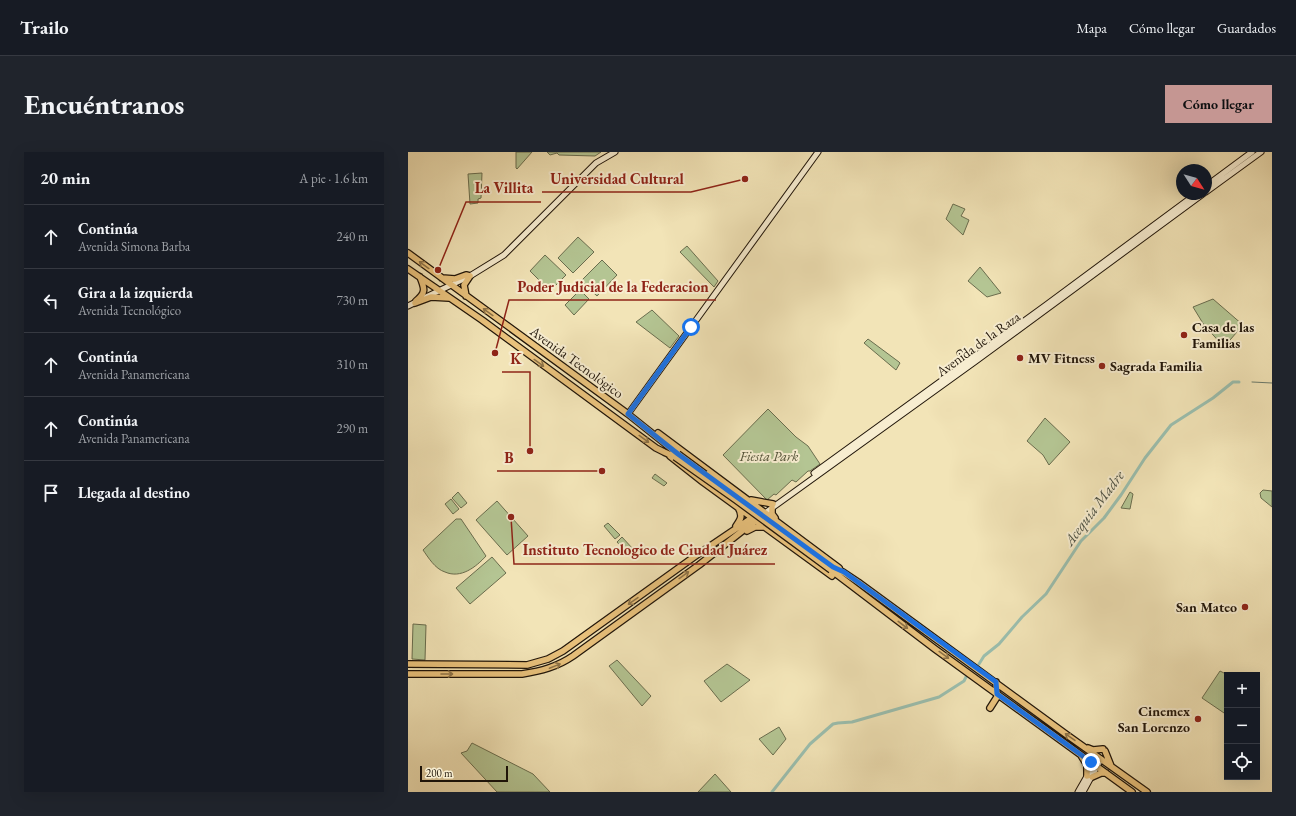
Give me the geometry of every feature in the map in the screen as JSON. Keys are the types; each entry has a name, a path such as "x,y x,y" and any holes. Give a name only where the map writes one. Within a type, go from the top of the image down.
{"main road":[{"path":"408,306 470,276 504,255 596,163 615,152"},
{"path":"618,420 623,419 628,414 818,152"},
{"path":"1212,182 1252,152"},
{"path":"1212,188 1262,152"},
{"name":"Avenida de la Raza","path":"766,513 772,506 962,365 1188,200"},
{"name":"Avenida de la Raza","path":"772,506 976,361 1195,200"},
{"name":"Avenida Tecnológico","path":"408,253 628,414 676,455 832,569 885,612 1080,756 1132,792"},
{"name":"Avenida Tecnológico","path":"408,269 440,290 656,448 669,454 676,455"},
{"path":"442,278 455,279 466,275 470,276"},
{"path":"466,296 464,285 470,276"},
{"path":"414,303 422,296 424,291 420,277"},
{"path":"414,303 431,298 449,298"},
{"path":"475,316 485,319 510,338 514,338 516,332"},
{"path":"519,348 523,342 531,343"},
{"path":"960,353 962,365"},
{"path":"628,414 637,418 747,498 844,572"},
{"path":"630,429 630,423 636,421"},
{"path":"669,454 684,468 752,518 863,598 872,602"},
{"path":"747,498 755,502 772,506 772,514 776,520"},
{"path":"734,530 741,519 738,507"},
{"path":"408,674 522,674 548,669 566,661 741,532 756,513 757,507"},
{"path":"408,664 516,665 533,664 548,659 563,651 734,530 752,518 766,513"},
{"path":"764,526 762,519 766,513"},
{"path":"741,532 764,526"},
{"name":"Avenida Tecnológico","path":"832,569 844,572 1147,792"},
{"path":"664,579 663,584 666,588"},
{"path":"652,587 655,591 655,596"},
{"path":"920,638 925,636 926,631"},
{"path":"590,632 588,638 592,643"},
{"path":"421,664 424,670 422,674"},
{"path":"432,664 430,669 433,674"},
{"path":"499,674 500,672 517,671 519,668 516,665"},
{"path":"990,708 997,698 996,682"},
{"path":"1006,701 1012,694"},
{"path":"1085,748 1104,750 1111,766"},
{"path":"1080,756 1087,765 1089,776 1083,792"},
{"path":"1078,792 1100,758"},
{"path":"1089,776 1106,773"}],"green space":[{"path":"516,152 532,152 517,169 516,168"},
{"path":"547,152 601,152 595,156 559,155 557,153 550,155"},
{"path":"482,173 481,198 478,199 478,203 470,204 468,174"},
{"path":"953,204 965,209 961,216 969,220 963,235 946,219"},
{"path":"578,237 594,252 573,273 558,258"},
{"path":"687,246 718,281 714,287 680,252"},
{"path":"545,255 566,275 550,291 530,271"},
{"path":"602,260 617,275 597,296 581,281"},
{"path":"980,267 1001,293 987,297 968,281"},
{"path":"580,290 589,299 574,315 565,305"},
{"path":"1213,299 1243,325 1224,347 1204,325 1193,307"},
{"path":"652,310 679,336 670,348 636,322"},
{"path":"868,339 900,363 896,370 864,343"},
{"name":"Fiesta Park","path":"768,409 796,437 808,446 820,464 808,471 796,482 792,480 776,495 774,494 767,500 723,455"},
{"path":"1045,418 1070,442 1049,465 1043,455 1027,441"},
{"path":"655,474 667,483 664,486 652,478"},
{"path":"1263,490 1272,491 1272,507 1261,498 1260,493"},
{"path":"458,492 467,503 461,508 452,498"},
{"path":"1130,492 1133,494 1130,509 1121,508"},
{"path":"451,499 459,509 453,514 445,504"},
{"path":"497,501 528,536 507,555 476,520"},
{"path":"456,519 461,519 486,556 468,571 451,574 438,568 423,550"},
{"path":"608,523 620,535 615,539 604,526"},
{"path":"622,537 633,549 628,554 617,542"},
{"path":"492,557 506,573 470,604 456,588"},
{"path":"413,624 426,625 425,660 412,659"},
{"path":"617,660 651,696 642,706 609,666"},
{"path":"727,664 750,680 721,702 704,681"},
{"path":"1220,671 1224,673 1224,713 1202,698"},
{"path":"779,727 786,739 773,755 759,739"},
{"path":"472,743 533,774 550,792 497,792 461,753 467,751"},
{"path":"715,774 731,792 698,792"}],"waterway":[{"name":"Acequia Madre","path":"979,664 984,656 999,644 1022,617 1046,594 1081,541 1104,518 1145,458 1171,425 1213,398 1233,382 1239,382"},
{"name":"Acequia Madre","path":"1252,382 1272,383"},
{"name":"Acequia Madre","path":"772,792 810,744 833,724 852,722 939,697 964,681 966,677"}],"place":[{"name":"Universidad Cultural","path":"745,179"},
{"name":"La Villita","path":"438,270"},
{"name":"Casa de las Familias","path":"1184,335"},
{"name":"Poder Judicial de la Federacion","path":"495,353"},
{"name":"MV Fitness","path":"1020,358"},
{"name":"Sagrada Familia","path":"1102,366"},
{"name":"K","path":"530,451"},
{"name":"B","path":"602,471"},
{"name":"Instituto Tecnologico de Ciudad Juárez","path":"511,517"},
{"name":"San Mateo","path":"1245,607"},
{"name":"Cinemex San Lorenzo","path":"1198,719"}],"route":[{"path":"691,327 628,414 678,454 833,567 844,572 996,682 997,694 1080,756 1091,762"}]}
